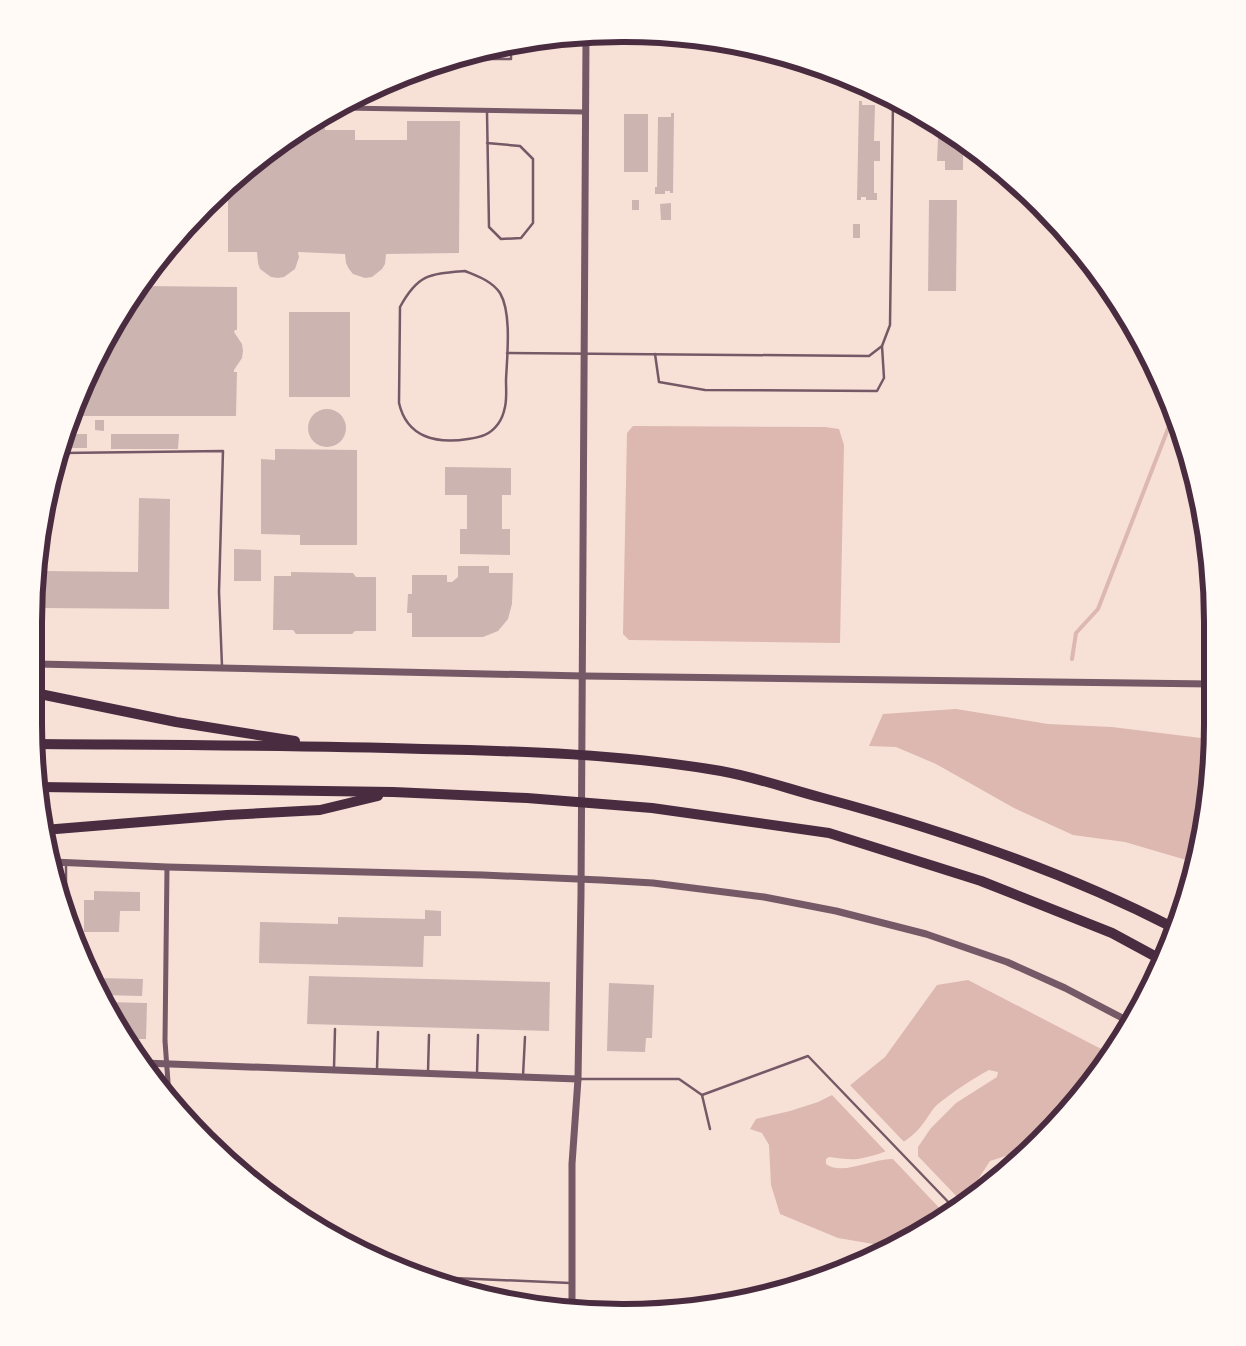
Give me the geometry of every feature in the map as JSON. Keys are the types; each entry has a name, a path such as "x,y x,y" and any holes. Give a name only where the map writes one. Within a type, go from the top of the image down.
{"highway":[{"path":"42,694 176,722 331,746"},
{"path":"43,744 331,746 526,751 653,762 723,772 858,807 1000,852 1138,910 1167,925"},
{"path":"46,787 393,792 527,798 652,808 829,833 980,881 1112,933 1154,957"},
{"path":"53,829 227,814 320,810 393,792"}],"street":[{"path":"572,1301 572,1164 578,1079 581,880 586,44"},
{"path":"355,108 585,112"},
{"path":"42,664 583,676 1204,684"},
{"path":"60,863 484,875 653,883 764,897 836,910 926,934 1006,962 1064,988 1123,1018"},
{"path":"167,867 165,1032 168,1083"},
{"path":"152,1063 578,1079"}],"lane":[{"path":"487,59 511,59 511,54"},
{"path":"656,354 659,382 705,390 877,391 884,378 882,346 890,325 893,109"},
{"path":"486,110 489,227 501,238 521,238 533,223 533,158 520,146 487,143"},
{"path":"465,271 484,279 500,293 507,317 507,353 505,407 499,422 490,433 478,438 457,441 434,440 409,426 402,416 399,404 400,307 408,293 422,279 440,273 465,271"},
{"path":"507,353 869,356 882,346"},
{"path":"68,453 223,451 219,592 222,668"},
{"path":"66,863 66,886"},
{"path":"334,1070 335,1029"},
{"path":"377,1072 378,1032"},
{"path":"428,1073 429,1035"},
{"path":"477,1075 478,1035"},
{"path":"523,1077 525,1037"},
{"path":"702,1095 808,1056 950,1203"},
{"path":"578,1079 679,1079 702,1095 710,1129"},
{"path":"453,1278 571,1284"}],"shaded area":[{"path":"633,426 825,427 839,429 844,445 840,643 629,640 623,634 627,433"},
{"path":"956,709 1048,724 1112,727 1203,738 1199,799 1187,860 1125,842 1073,835 1014,808 936,764 896,747 869,746 883,714"},
{"path":"968,980 1103,1050 1059,1106 1011,1154 990,1161 974,1185 946,1206 880,1244 838,1238 780,1214 771,1185 769,1145 762,1133 750,1129 756,1119 818,1102 848,1087 885,1057 937,985","holes":["989,1070 998,1072 997,1077 956,1103 931,1128 918,1147 918,1163 891,1159 848,1168 832,1167 826,1164 826,1159 829,1157 859,1159 896,1147 916,1132 931,1111 950,1095"]}],"pier":[{"path":"848,1083 906,1144 888,1154 830,1093"},
{"path":"916,1154 958,1197 941,1209 890,1156 916,1161"}],"building":[{"path":"859,101 862,101 862,105 875,105 874,141 880,141 880,161 874,161 874,193 877,193 877,200 866,200 866,197 861,197 861,200 857,200"},
{"path":"671,113 674,113 673,193 665,191 665,194 655,194 655,187 657,187 658,117 671,117"},
{"path":"624,114 648,114 648,172 624,172"},
{"path":"407,121 460,121 459,253 386,254 385,264 382,269 372,277 365,278 353,274 346,263 345,254 298,252 299,257 295,269 284,277 271,277 260,269 257,252 228,252 228,199 300,140 325,125 325,130 355,130 355,140 407,140"},
{"path":"938,138 943,138 963,152 963,170 945,170 945,161 937,161"},
{"path":"632,200 639,200 639,210 632,210"},
{"path":"929,200 957,200 956,291 928,291"},
{"path":"671,203 671,220 661,220 660,204"},
{"path":"853,224 860,224 860,238 853,238"},
{"path":"150,286 237,287 237,330 234,332 242,344 243,351 242,358 234,370 234,372 237,372 236,416 81,416 102,366 120,333"},
{"path":"289,312 350,312 350,397 289,397"},
{"path":"327,409 341,414 346,428 341,442 327,447 313,442 308,428 313,414"},
{"path":"95,420 104,420 104,431 95,430"},
{"path":"74,434 87,434 87,448 69,448"},
{"path":"111,434 179,434 178,449 111,449"},
{"path":"275,449 357,450 357,545 300,545 300,535 261,534 261,459 275,460"},
{"path":"445,467 511,468 511,495 502,495 502,529 510,529 510,555 460,554 460,529 467,529 467,495 445,495"},
{"path":"139,498 170,499 169,609 43,608 45,571 138,572"},
{"path":"234,549 261,550 261,581 234,581"},
{"path":"458,566 489,566 489,573 513,573 512,604 508,619 498,631 483,637 412,637 412,613 407,613 408,594 412,594 412,575 447,575 447,582 452,582 458,577"},
{"path":"291,572 353,573 356,577 376,577 376,631 355,631 352,634 296,634 293,630 273,630 274,576 291,576"},
{"path":"94,891 140,892 140,911 120,911 119,932 84,932 84,900 94,900"},
{"path":"425,910 441,911 441,936 424,936 423,967 259,963 260,922 338,924 338,917 425,919"},
{"path":"309,976 550,982 549,1031 307,1024"},
{"path":"101,978 143,979 142,996 110,995"},
{"path":"609,983 654,985 652,1038 646,1038 645,1052 607,1051"},
{"path":"114,1002 147,1003 146,1039 136,1039"}],"waterway":[{"path":"1072,659 1076,633 1098,609 1169,426"}]}
